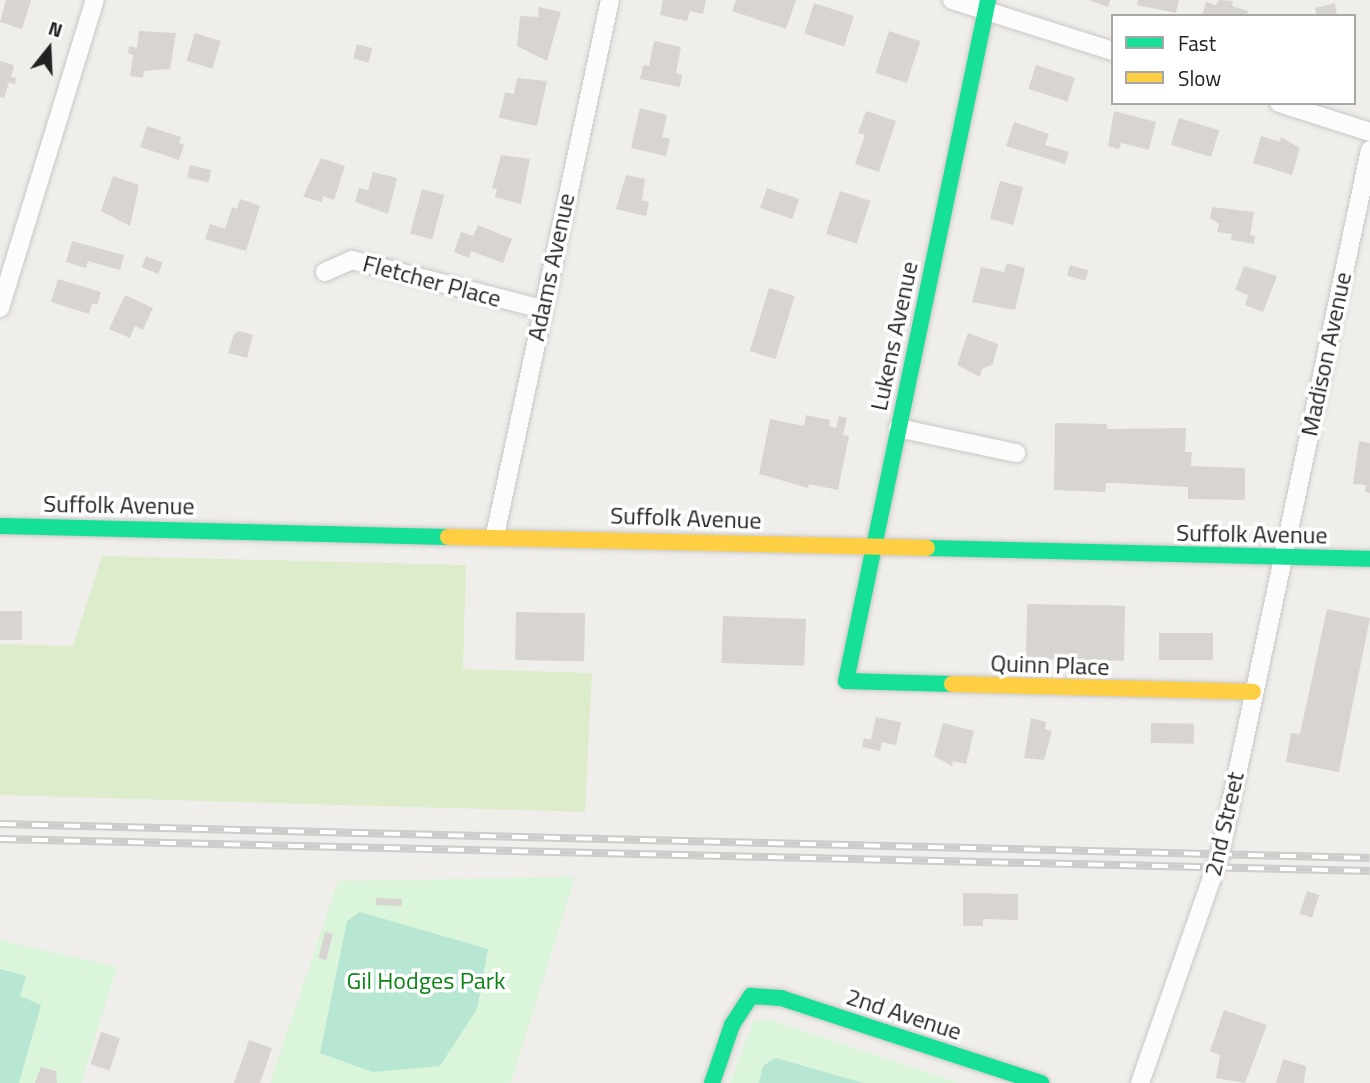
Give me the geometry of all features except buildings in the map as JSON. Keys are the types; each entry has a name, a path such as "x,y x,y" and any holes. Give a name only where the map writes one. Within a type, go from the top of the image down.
{"street":[{"path":"0,308 95,0"},
{"name":"Adams Avenue","path":"495,535 541,309 610,0"},
{"path":"953,0 987,5 1111,50"},
{"name":"Lukens Avenue","path":"846,681 987,5"},
{"path":"1285,105 1370,132"},
{"name":"Madison Avenue","path":"1283,558 1370,150"},
{"name":"Fletcher Place","path":"325,272 352,260 541,309"},
{"path":"898,428 1016,453"},
{"name":"Suffolk Avenue","path":"0,526 495,535 873,548 1370,559"},
{"name":"2nd Street","path":"1140,1083 1216,867 1283,558"},
{"name":"Quinn Place","path":"846,681 1253,692"},
{"name":"2nd Avenue","path":"712,1083 732,1025 751,996 781,998 1041,1083"}],"green space":[{"path":"102,556 466,565 463,669 592,673 585,812 0,795 0,644 73,646"},
{"name":"Gil Hodges Park","path":"575,877 511,1083 270,1083 338,881"},
{"path":"360,912 488,949 477,1009 440,1066 372,1072 320,1053 347,921"},
{"path":"0,940 117,967 81,1083 0,1083"},
{"path":"0,969 26,976 20,996 41,1005 19,1083 0,1083"},
{"path":"754,1020 770,1020 960,1083 730,1083"},
{"path":"776,1058 863,1083 759,1083 763,1066"}],"railway":[{"path":"0,824 1370,858"},
{"path":"0,839 1370,871"}],"traffic: fast":[{"path":"952,684 846,681 988,0"},
{"path":"0,526 448,537"},
{"path":"927,548 1370,559"},
{"path":"712,1083 732,1025 751,996 781,998 1041,1083"}],"traffic: slow":[{"path":"448,537 927,548"},
{"path":"952,684 1253,692"}]}
